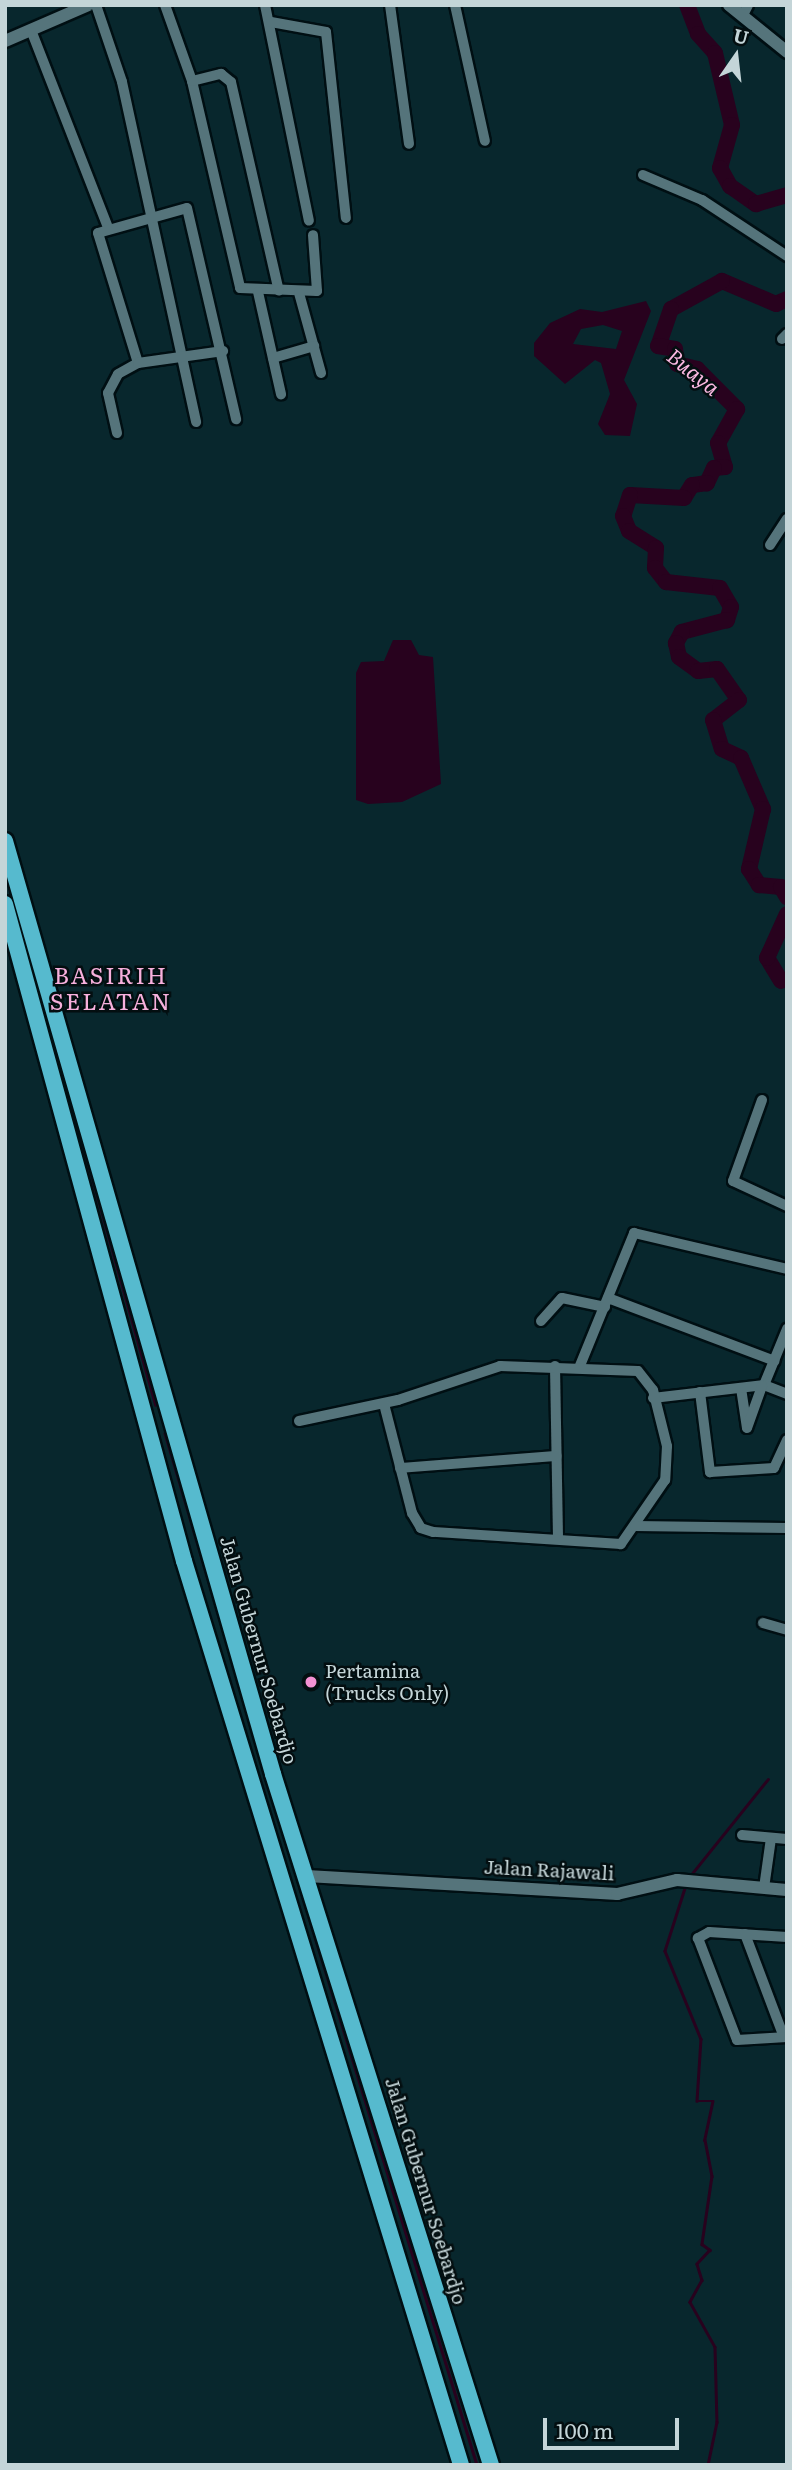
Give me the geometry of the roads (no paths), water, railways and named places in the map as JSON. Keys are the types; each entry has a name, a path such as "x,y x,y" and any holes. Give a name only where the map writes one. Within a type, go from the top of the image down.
{"highway":[{"name":"Jalan Gubernur Soebardjo","path":"5,841 170,1414 307,1876 491,2465"},
{"path":"5,904 13,955 146,1421 461,2465"},
{"path":"146,1421 170,1414"}],"street":[{"path":"5,41 88,5"},
{"path":"96,5 119,69 196,422"},
{"path":"165,5 192,82 240,288 258,292 299,293 318,288 313,235"},
{"path":"265,5 271,22 309,221"},
{"path":"390,5 409,144"},
{"path":"455,5 485,141"},
{"path":"729,5 746,10 787,52"},
{"path":"271,22 327,32 346,218"},
{"path":"31,30 108,228"},
{"path":"192,82 221,74 231,82 279,291"},
{"path":"643,174 702,200 787,256"},
{"path":"138,363 98,233 150,216 190,211 236,419"},
{"path":"258,292 281,394"},
{"path":"299,293 321,373"},
{"path":"273,358 314,346"},
{"path":"117,433 108,389 118,374 138,363 223,351"},
{"path":"770,545 787,519"},
{"path":"762,1100 733,1181 787,1206"},
{"path":"579,1368 636,1233 787,1269"},
{"path":"541,1321 562,1298 607,1302 775,1360"},
{"path":"741,1388 747,1428 787,1329"},
{"path":"555,1366 558,1538"},
{"path":"299,1421 384,1404 480,1369 555,1366 643,1373 653,1398 668,1467 661,1494 635,1526 614,1545 421,1528 400,1468 384,1404"},
{"path":"653,1398 763,1386 787,1394"},
{"path":"699,1392 710,1472 774,1468 787,1440"},
{"path":"400,1468 557,1456"},
{"path":"635,1526 787,1528"},
{"path":"764,1623 787,1630"},
{"path":"742,1835 787,1839"},
{"path":"764,1888 771,1838"},
{"name":"Jalan Rajawali","path":"307,1876 617,1894 677,1880 787,1889"},
{"path":"746,1934 785,2037 737,2040 698,1938 709,1931 787,1937"}],"waterway":[{"name":"Buaya","path":"687,5 698,34 715,53 732,125 720,168 730,186 756,204 787,195"},
{"name":"Buaya","path":"787,299 776,304 722,281 671,309 658,346 675,349 677,364 697,369 737,409 718,443 725,467 714,468 707,483 692,485 684,498 630,495 623,516 629,531 656,548 655,568 666,582 720,588 731,607 727,620 682,632 676,643 679,657 698,671 717,669 739,700 713,720 722,749 741,758 763,809 749,869 759,885 781,887 787,897"},
{"path":"5,871 8,880"},
{"name":"Buaya","path":"781,981 767,958 787,914"},
{"path":"58,1055 156,1405"},
{"path":"165,1433 260,1755"},
{"path":"690,1876 768,1779"},
{"path":"288,1849 477,2465"},
{"path":"686,1885 665,1951 701,2039 697,2101 713,2101 705,2140 712,2176 702,2244 710,2250 697,2264 702,2280 690,2302 715,2347 717,2422 708,2465"}],"place":[{"name":"Pertamina (Trucks Only)","path":"311,1682"}],"district":[{"name":"BASIRIH SELATAN","path":"111,987"}]}
